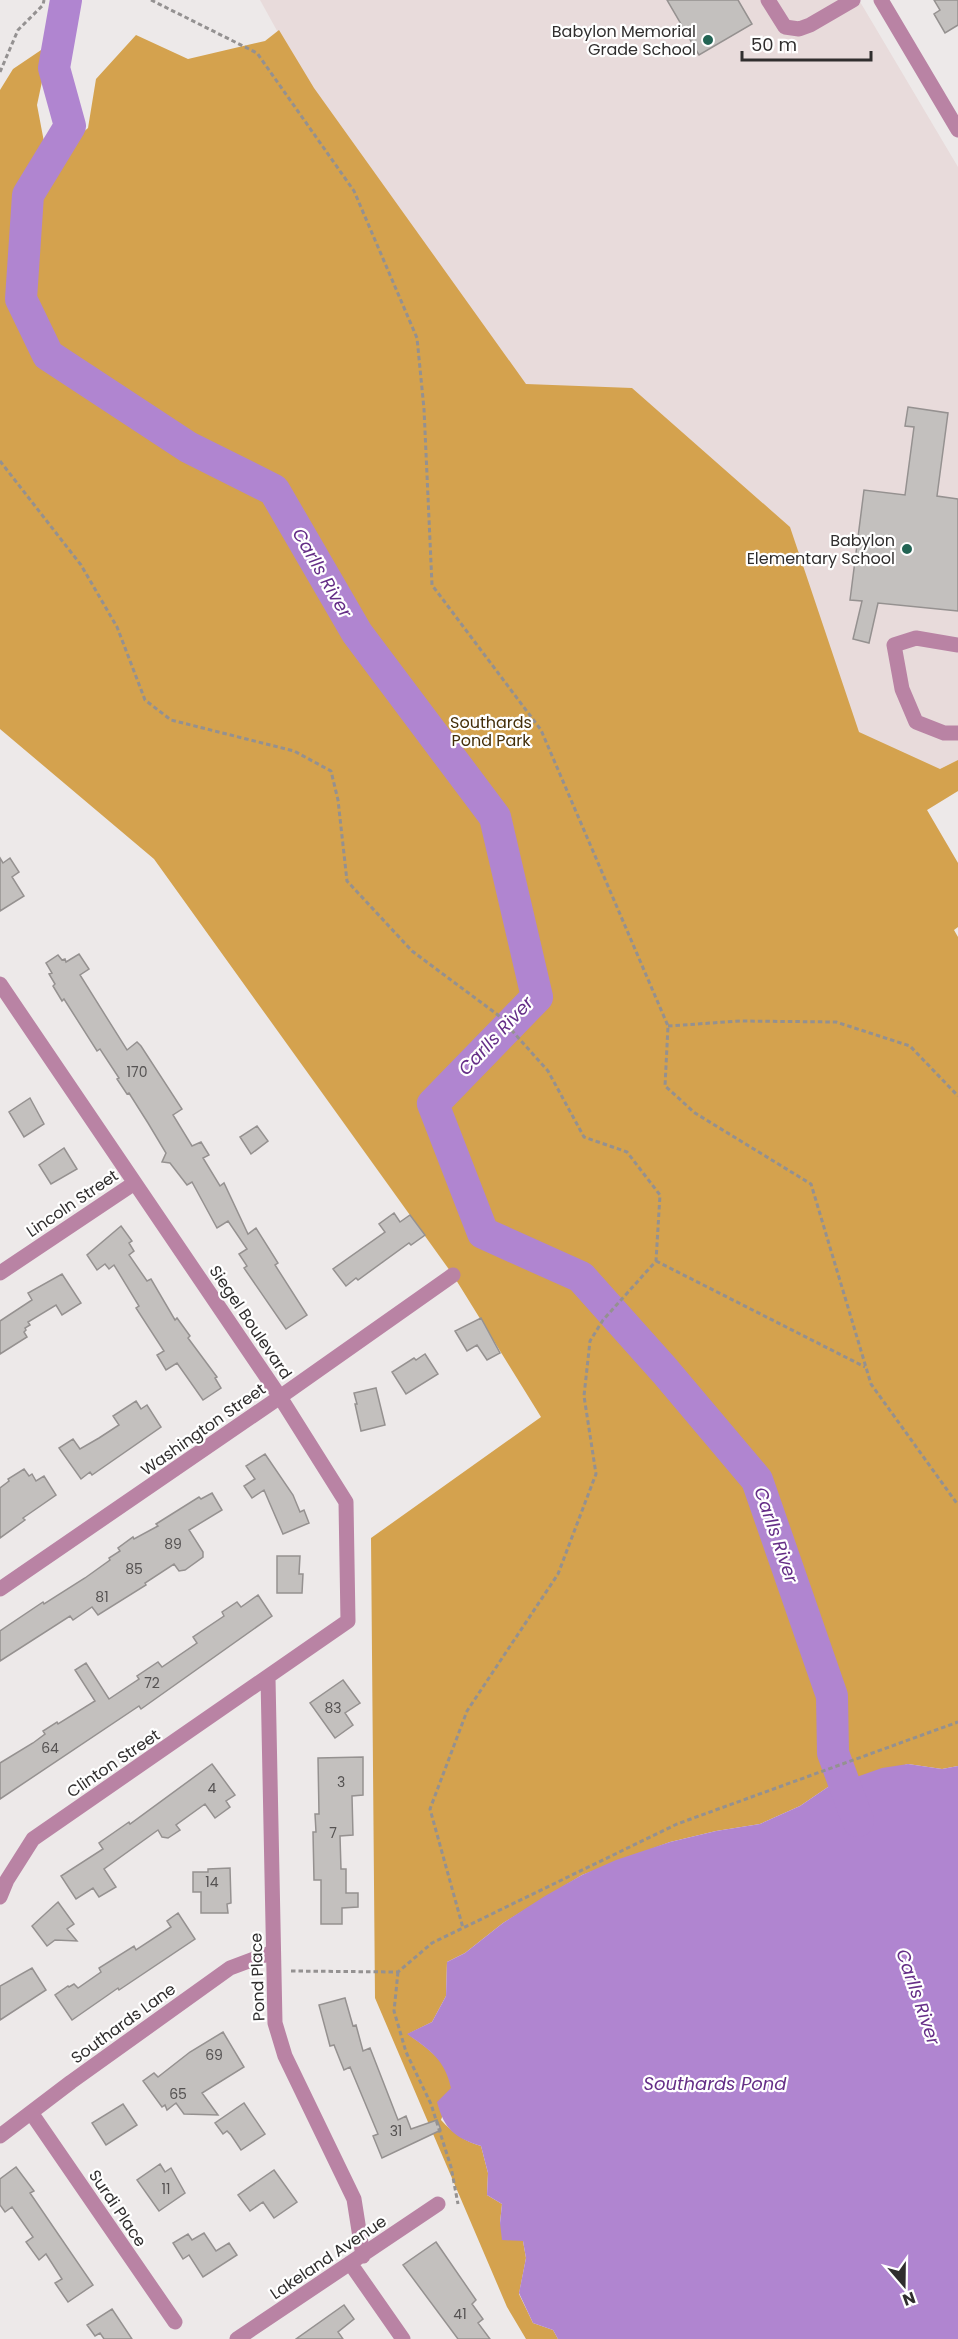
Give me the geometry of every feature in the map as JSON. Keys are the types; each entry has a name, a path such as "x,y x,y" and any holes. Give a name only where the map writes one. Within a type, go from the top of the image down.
{"street":[{"path":"768,0 785,27 799,29 834,5 853,0"},
{"path":"881,0 958,130"},
{"path":"958,645 916,638 894,645 902,689 916,722 944,734 958,733"},
{"name":"Siegel Boulevard","path":"0,984 133,1184 280,1397 346,1502 348,1621 268,1678"},
{"name":"Lincoln Street","path":"0,1273 133,1184"},
{"name":"Washington Street","path":"0,1589 453,1275"},
{"name":"Clinton Street","path":"0,1897 7,1880 33,1839 268,1678"},
{"name":"Pond Place","path":"268,1678 275,2023 285,2055 354,2199 357,2260 403,2339"},
{"name":"Southards Lane","path":"0,2136 32,2114 71,2082 231,1968 273,1952"},
{"name":"Surdi Place","path":"32,2114 175,2322"},
{"name":"Lakeland Avenue","path":"237,2339 438,2204"}],"path":[{"path":"0,72 18,30 43,5 44,0"},
{"path":"151,0 257,53 354,191 417,338 424,409 432,585 541,730 668,1026 665,1086 695,1113 811,1184 871,1384 958,1504"},
{"path":"0,461 81,565 117,627 145,700 171,720 294,751 331,771 338,800 347,880 412,951 498,1015 548,1071 584,1137 627,1152 660,1195 656,1261 603,1320 590,1341 584,1396 596,1474 558,1574 467,1711 430,1809 463,1928"},
{"path":"668,1026 740,1021 836,1022 910,1046 958,1096"},
{"path":"656,1261 866,1367"},
{"path":"274,1971 398,1972 432,1943 677,1824 958,1722"},
{"path":"398,1972 394,2011 406,2052 431,2104 451,2167 458,2204"}],"shaded area":[{"path":"260,0 859,0 958,167 958,791 927,810 958,863 958,927 819,1010"}],"green space":[{"name":"Southards Pond Park","path":"279,30 314,88 526,384 632,388 790,527 859,732 940,769 958,760 958,791 927,810 958,863 958,927 954,930 958,937 958,1766 942,1769 908,1764 828,1787 800,1806 760,1824 670,1842 582,1875 503,1923 465,1953 447,1962 446,1996 432,2022 408,2034 436,2056 447,2071 451,2092 441,2120 459,2136 481,2146 488,2173 487,2195 502,2204 500,2223 523,2241 526,2258 519,2294 533,2323 553,2330 558,2339 526,2339 507,2307 375,1998 371,1538 541,1417 453,1275 154,859 0,729 0,90 13,69 50,44 37,105 48,163 88,128 96,79 136,35 188,59 265,41"}],"water":[{"name":"Southards Pond","path":"908,1764 942,1769 958,1766 958,2339 558,2339 553,2330 533,2323 519,2293 526,2258 523,2241 502,2240 500,2223 502,2204 487,2195 488,2173 481,2146 457,2136 443,2119 437,2102 451,2088 445,2070 435,2056 407,2034 432,2022 446,1996 447,1962 465,1953 503,1923 545,1896 582,1875 616,1860 670,1842 760,1824 800,1806 828,1787 882,1768"}],"building":[{"name":"Babylon Memorial Grade School","path":"667,0 738,0 752,24 699,55"},
{"path":"934,0 958,0 958,25 945,33 934,14 940,10"},
{"name":"Babylon Elementary School","path":"908,407 948,413 937,496 958,499 958,611 878,603 869,643 853,639 862,601 850,600 864,490 905,495 914,427 905,426"},
{"path":"0,858 3,863 10,858 19,872 12,877 24,896 0,911"},
{"path":"79,954 89,969 80,975 127,1050 137,1042 141,1046 182,1109 173,1115 192,1146 201,1142 209,1155 203,1158 220,1186 224,1183 248,1234 256,1228 278,1263 275,1265 307,1315 286,1329 244,1268 247,1266 239,1254 247,1249 228,1221 217,1228 192,1182 187,1185 170,1163 162,1162 166,1153 148,1123 117,1079 119,1078 100,1049 97,1051 64,999 62,1001 53,986 55,984 49,974 52,973 46,963 58,955 66,962"},
{"path":"30,1098 44,1124 24,1137 9,1112"},
{"path":"257,1126 268,1141 251,1154 240,1137"},
{"path":"64,1148 77,1169 51,1184 39,1165"},
{"path":"394,1213 400,1222 410,1215 425,1235 411,1245 409,1243 358,1280 356,1278 346,1286 333,1269 385,1232 379,1224"},
{"path":"121,1226 132,1241 129,1243 134,1251 129,1255 147,1281 151,1279 175,1320 177,1318 190,1336 188,1338 217,1377 215,1378 221,1388 203,1400 177,1363 166,1370 157,1355 164,1351 136,1308 139,1306 114,1265 109,1269 105,1264 97,1270 87,1255"},
{"path":"62,1274 81,1303 62,1315 56,1305 28,1322 30,1325 25,1328 24,1332 27,1337 0,1354 0,1321 32,1300 28,1293"},
{"path":"481,1318 500,1353 487,1360 477,1345 467,1351 455,1331"},
{"path":"425,1354 438,1374 406,1394 392,1372"},
{"path":"376,1388 385,1425 361,1431 354,1393"},
{"path":"136,1401 141,1409 147,1405 161,1427 92,1475 90,1472 81,1479 59,1448 73,1439 80,1449 99,1438 119,1425 113,1416"},
{"path":"265,1454 293,1495 300,1512 304,1510 309,1523 283,1534 264,1490 252,1498 244,1486 255,1479 246,1466"},
{"path":"24,1469 29,1476 32,1474 36,1481 44,1476 56,1495 23,1518 25,1520 0,1538 0,1488 9,1481 8,1479"},
{"path":"212,1493 222,1510 189,1530 203,1552 203,1557 185,1570 179,1571 174,1564 145,1583 146,1585 98,1615 92,1607 73,1620 70,1616 0,1661 0,1631 43,1602 44,1604 85,1578 110,1560 109,1558 120,1551 118,1548 133,1537 134,1539 158,1526 156,1524 199,1497 201,1499"},
{"path":"277,1556 300,1556 299,1574 303,1574 302,1593 277,1593"},
{"path":"258,1595 272,1616 141,1709 139,1706 0,1799 0,1763 33,1743 45,1734 43,1731 95,1701 75,1670 86,1663 109,1699 139,1679 137,1676 158,1662 162,1667 197,1643 193,1637 224,1616 222,1612 237,1602 241,1607"},
{"path":"343,1680 360,1703 345,1713 353,1725 335,1738 310,1703"},
{"path":"363,1757 363,1795 352,1796 353,1835 340,1836 341,1869 346,1869 346,1893 358,1893 358,1907 342,1908 342,1924 321,1924 321,1880 314,1880 313,1832 316,1832 315,1814 319,1814 318,1758"},
{"path":"212,1764 235,1795 226,1801 230,1807 215,1818 205,1804 176,1825 180,1830 168,1838 162,1837 158,1830 104,1869 116,1887 99,1897 93,1888 76,1899 61,1876 103,1849 99,1843 129,1822 130,1824"},
{"path":"230,1868 231,1903 227,1904 228,1913 201,1913 201,1892 193,1892 193,1872"},
{"path":"58,1902 74,1924 67,1929 77,1941 55,1940 47,1946 32,1926"},
{"path":"178,1913 195,1939 72,2020 55,1995 74,1984 78,1988 101,1972 99,1968 134,1946 136,1950 171,1927 167,1921"},
{"path":"32,1968 46,1990 0,2020 0,1986"},
{"path":"345,1998 363,2051 370,2048 398,2120 406,2116 411,2129 437,2120 441,2130 382,2158 373,2136 378,2134 350,2067 344,2070 334,2045 330,2046 319,2005"},
{"path":"223,2032 244,2067 202,2093 218,2115 184,2114 176,2103 167,2110 165,2105 162,2107 143,2081 154,2073 158,2077 190,2052"},
{"path":"244,2103 265,2134 241,2150 231,2135 227,2131 223,2134 215,2123"},
{"path":"123,2104 137,2125 106,2145 92,2123"},
{"path":"160,2164 165,2172 171,2168 185,2193 159,2211 137,2180"},
{"path":"16,2167 34,2191 30,2193 93,2285 68,2302 55,2283 62,2279 46,2254 39,2260 26,2242 33,2237 12,2207 5,2212 0,2205 0,2179"},
{"path":"274,2170 297,2202 274,2218 263,2202 250,2211 238,2195"},
{"path":"204,2233 216,2251 229,2243 237,2255 203,2277 189,2255 183,2259 173,2243 188,2234 192,2240"},
{"path":"436,2242 476,2300 472,2304 483,2319 478,2323 490,2339 458,2339 403,2265"},
{"path":"344,2305 354,2319 338,2332 343,2339 296,2339"},
{"path":"112,2309 132,2339 104,2339 100,2333 95,2336 87,2325"}],"waterway":[{"name":"Carlls River","path":"66,0 54,68 70,126 28,195 21,299 48,355 188,447 274,490 357,633 495,817 537,997 433,1104 483,1233 581,1277 665,1371 757,1480 832,1696 833,1753 858,1821"}],"place":[{"name":"Babylon Memorial Grade School","path":"708,40"},
{"name":"Babylon Elementary School","path":"907,549"}]}
